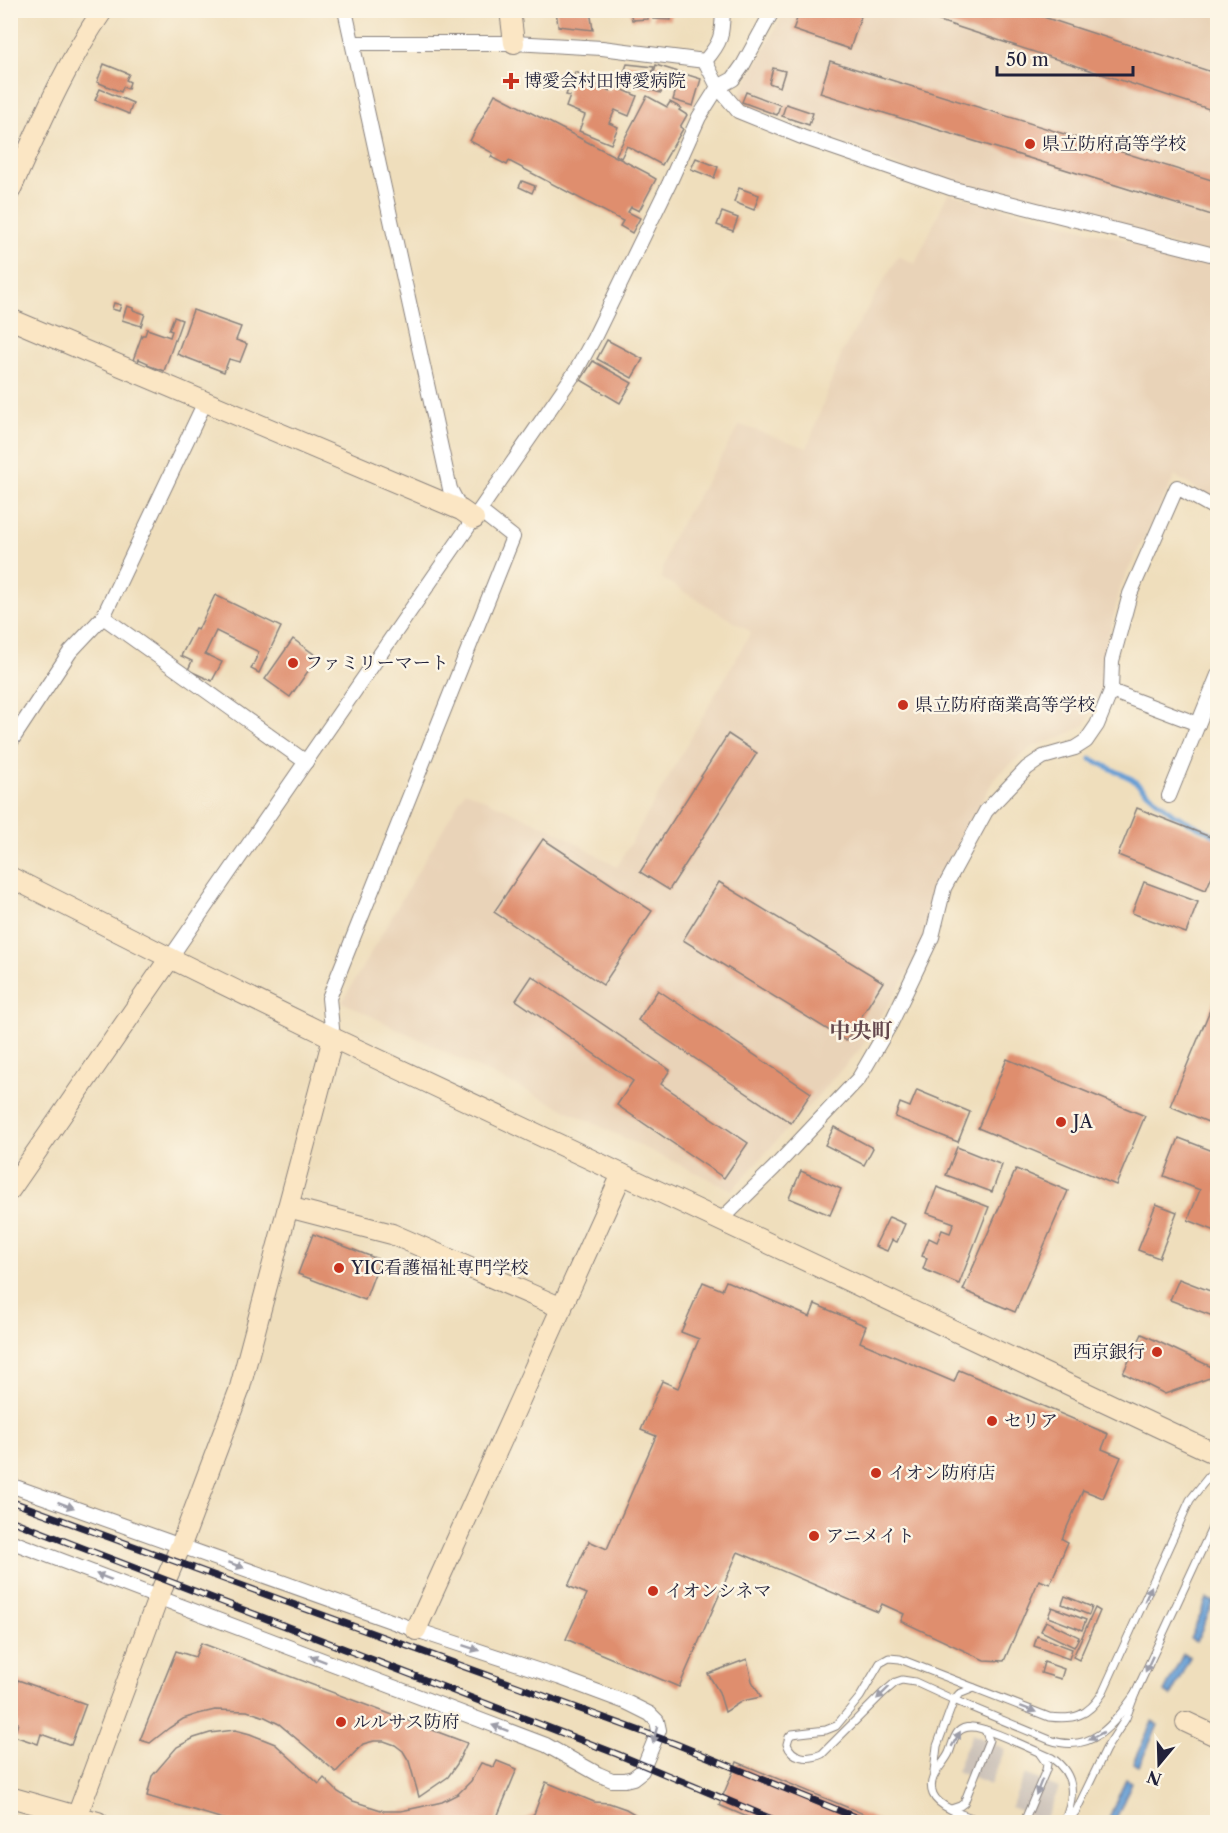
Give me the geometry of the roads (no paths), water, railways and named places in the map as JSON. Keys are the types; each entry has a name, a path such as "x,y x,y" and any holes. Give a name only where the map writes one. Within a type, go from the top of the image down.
{"street":[{"path":"10,191 51,101 85,37 104,10"},
{"path":"345,10 450,489 472,513"},
{"path":"510,10 514,43"},
{"path":"705,61 722,35 723,10"},
{"path":"10,1190 306,762 472,513 576,371 664,195 699,117 718,87 733,79 743,65 774,10"},
{"path":"353,43 514,43 602,48 705,61"},
{"path":"705,61 718,87 738,111 802,137 939,184 1218,256"},
{"path":"10,319 472,513 513,537 329,998 333,1038 238,1391 76,1820"},
{"path":"10,743 70,652 103,617 205,402"},
{"path":"720,1221 859,1078 891,1023 932,938 944,888 986,811 1027,768 1043,757 1074,748 1086,741 1111,692 1112,661 1130,594 1177,487 1218,510"},
{"path":"103,617 306,762"},
{"path":"1169,796 1218,675"},
{"path":"1111,692 1198,724"},
{"path":"10,877 333,1038 1218,1455"},
{"path":"416,1629 622,1174"},
{"path":"288,1207 392,1234 562,1308"},
{"path":"10,1485 628,1703 650,1714 657,1721 659,1730 642,1771 633,1778 612,1780 546,1745 10,1541"},
{"path":"1186,1722 1218,1737"},
{"path":"10,1797 76,1820 98,1822"}],"lane":[{"path":"1135,1694 1108,1730 1083,1742 1071,1744 1050,1740 915,1682 902,1680 883,1693 822,1754 807,1758 795,1755 788,1749 787,1741 792,1734 826,1730 836,1726 860,1697 876,1667 889,1658 900,1659 1049,1717 1072,1717 1089,1710 1102,1694 1190,1500 1218,1465"},
{"path":"1065,1822 1077,1811 1106,1749 1126,1718 1218,1515"},
{"path":"974,1688 959,1694 954,1700 937,1746 932,1793 942,1805 984,1822"},
{"path":"933,1775 948,1755 958,1732 970,1727 986,1730 1061,1764 1067,1771 1071,1792 1065,1822"},
{"path":"951,1809 964,1803 989,1740 986,1730"},
{"path":"1024,1822 1046,1770 1047,1764 1038,1752"}],"water":[{"path":"1207,1599 1214,1602 1196,1642 1190,1639"},
{"path":"1183,1654 1190,1657 1171,1696 1164,1692"},
{"path":"1152,1722 1158,1725 1139,1766 1133,1763"},
{"path":"1126,1779 1132,1782 1115,1821 1109,1818"}],"waterway":[{"path":"1091,759 1132,779 1173,814 1218,837"}],"railway":[{"path":"10,1501 676,1744 867,1822"},
{"path":"10,1520 617,1754 779,1822"}],"place":[{"name":"博愛会村田博愛病院","path":"511,81"},
{"name":"県立防府高等学校","path":"1030,144"},
{"name":"ファミリーマート","path":"293,663"},
{"name":"県立防府商業高等学校","path":"903,705"},
{"name":"JA","path":"1061,1122"},
{"name":"YIC看護福祉専門学校","path":"339,1268"},
{"name":"西京銀行","path":"1157,1352"},
{"name":"セリア","path":"992,1421"},
{"name":"イオン防府店","path":"876,1473"},
{"name":"アニメイト","path":"814,1536"},
{"name":"イオンシネマ","path":"653,1591"},
{"name":"ルルサス防府","path":"341,1722"}],"district":[{"name":"中央町","path":"861,1031"}]}
